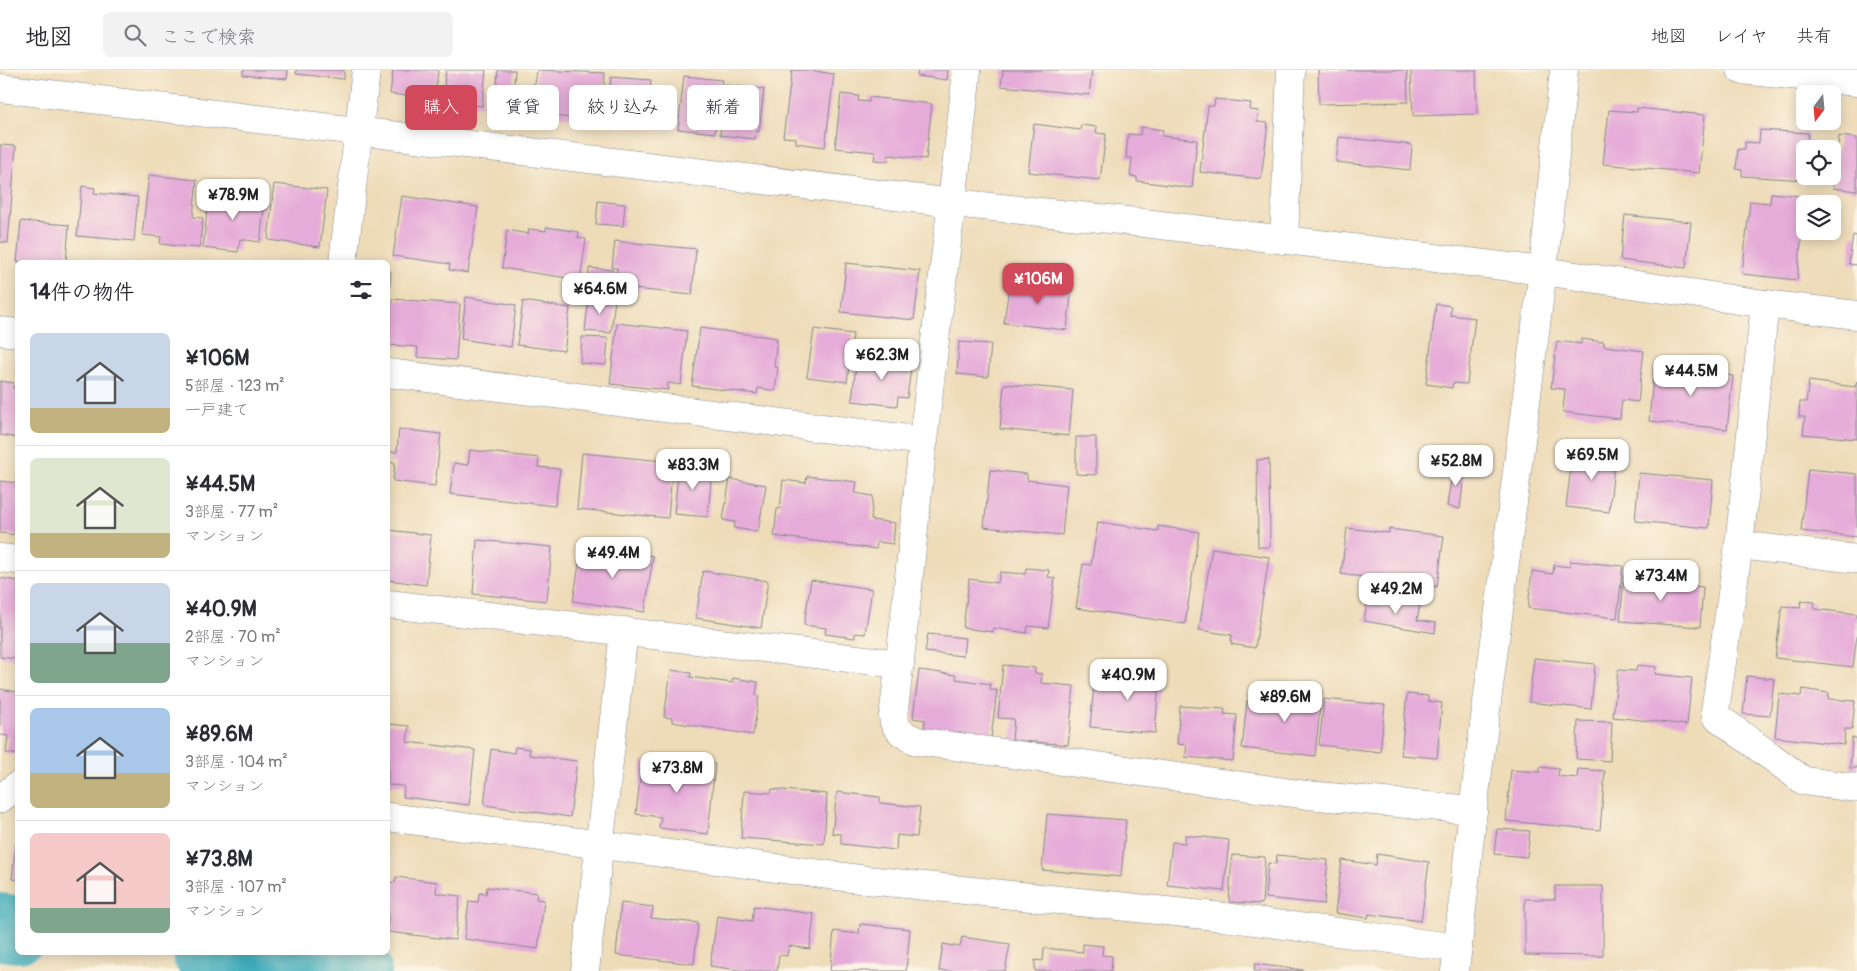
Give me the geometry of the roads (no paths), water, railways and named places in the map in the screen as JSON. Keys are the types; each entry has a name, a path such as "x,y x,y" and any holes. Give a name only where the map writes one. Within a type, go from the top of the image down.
{"street":[{"path":"344,260 366,70"},
{"path":"968,70 924,441 893,716 894,723 905,736 917,741 1307,795 1473,810"},
{"path":"1284,240 1292,70"},
{"path":"390,817 867,880 1224,917 1457,960 1473,810 1542,271 1564,70"},
{"path":"1741,70 1857,82"},
{"path":"0,88 953,203 1542,271 1765,304 1857,315"},
{"path":"1765,304 1739,545 1714,712 1716,716 1804,781 1857,788"},
{"path":"0,331 15,333"},
{"path":"390,373 924,441"},
{"path":"1739,545 1857,558"},
{"path":"0,558 15,560"},
{"path":"390,604 900,664"},
{"path":"585,971 624,631"},
{"path":"0,799 15,787"}],"waterway":[{"path":"0,927 15,929"},
{"path":"230,955 358,971"}]}
